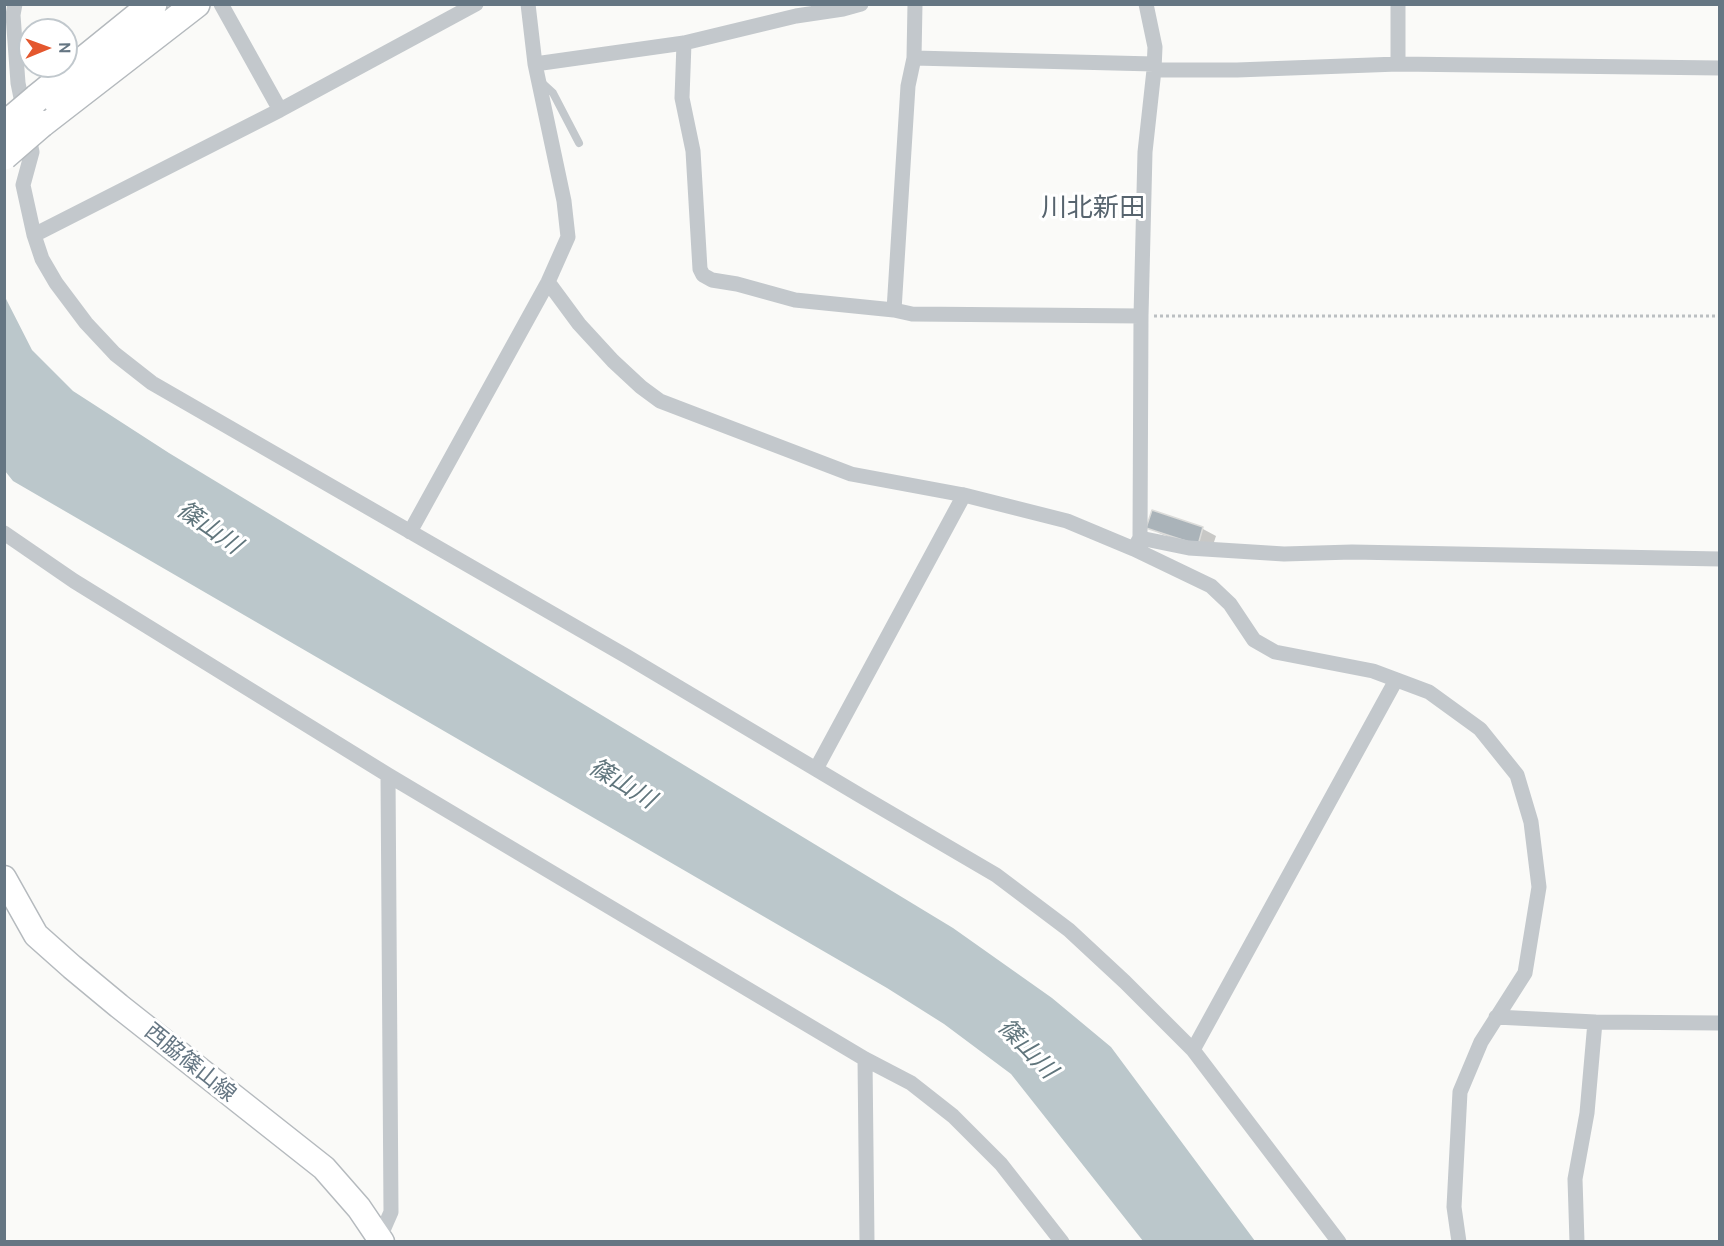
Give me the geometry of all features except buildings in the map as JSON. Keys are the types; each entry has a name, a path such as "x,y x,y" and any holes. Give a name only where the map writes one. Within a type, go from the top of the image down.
{"highway":[{"path":"4,126 153,4"},
{"path":"4,156 41,124 196,4"}],"main road":[{"name":"西脇篠山線","path":"7,890 36,935 111,1000 324,1168 381,1239"}],"street":[{"path":"15,4 13,15 18,83 32,152 23,184 34,235 42,259 56,283 86,323 115,354 152,383 626,656 996,874 1069,930 1193,1050 1340,1242"},
{"path":"221,4 280,110"},
{"path":"34,235 280,110 476,4"},
{"path":"410,532 548,282 568,237 564,201 536,71 528,4"},
{"path":"536,71 684,43 796,16 861,4"},
{"path":"894,310 908,86 914,58 915,4"},
{"path":"1137,543 1145,152 1155,47 1146,4"},
{"path":"1398,4 1398,64"},
{"path":"684,43 682,98 693,151 700,269 703,275 712,280 737,284 795,300 894,310 912,314 1141,316"},
{"path":"914,58 1237,70 1398,64 1719,68"},
{"path":"548,282 579,324 613,361 641,387 660,400 850,474 964,495 1066,521 1137,543 1284,554 1353,552 1719,559"},
{"path":"816,769 964,495"},
{"path":"4,533 74,581 388,775 865,1059 911,1083 953,1116 1001,1164 1062,1242"},
{"path":"1137,543 1211,586 1230,604 1254,640 1275,652 1373,671 1429,692 1480,729 1517,776 1531,822 1539,887 1526,973 1481,1042 1460,1092 1454,1207 1459,1242"},
{"path":"1193,1050 1396,680"},
{"path":"381,1239 391,1212 388,775"},
{"path":"1496,1017 1595,1022 1719,1023"},
{"path":"1577,1242 1575,1179 1587,1113 1595,1022"},
{"path":"865,1059 867,1242"}],"lane":[{"path":"536,71 553,93 579,143"}],"path":[{"path":"1141,316 1719,316"}],"water":[{"name":"篠山川","path":"4,295 32,350 73,391 169,453 953,928 1052,998 1111,1047 1255,1241 1143,1241 1011,1074 944,1024 887,988 13,481 5,471"}],"district":[{"name":"川北新田","path":"1093,208"}]}
